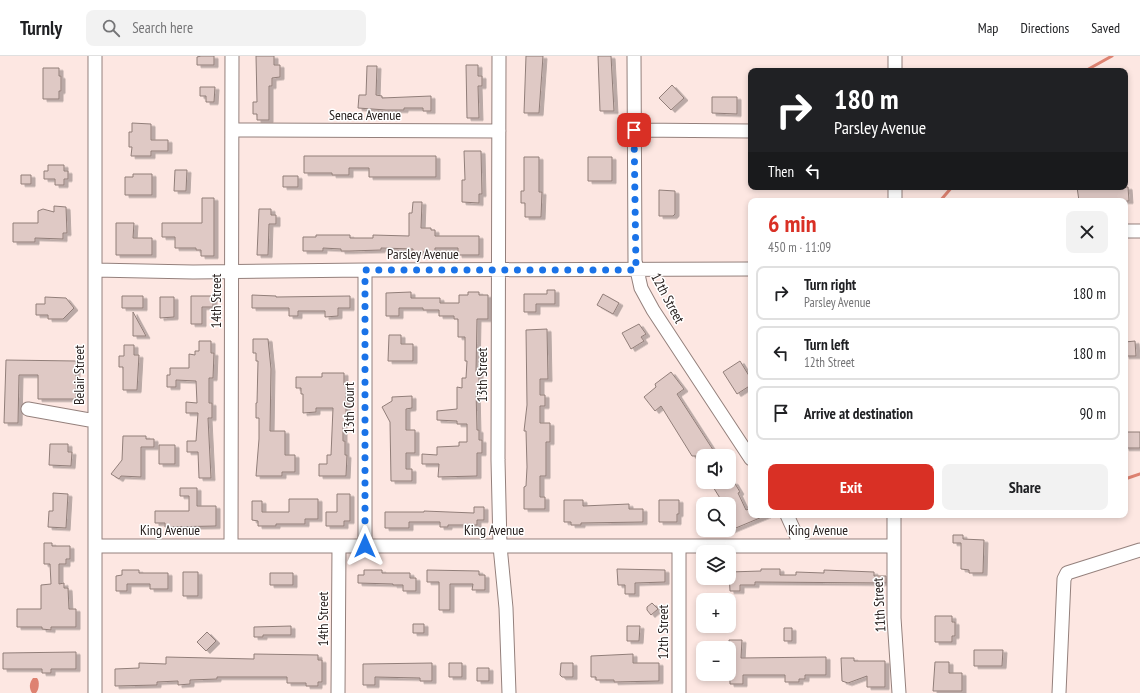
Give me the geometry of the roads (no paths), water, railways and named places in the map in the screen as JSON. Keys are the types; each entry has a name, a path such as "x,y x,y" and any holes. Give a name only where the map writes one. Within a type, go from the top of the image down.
{"street":[{"name":"Belair Street","path":"95,56 95,693"},
{"name":"14th Street","path":"231,546 232,56"},
{"name":"13th Street","path":"499,56 500,546 506,608 509,693"},
{"name":"12th Street","path":"634,56 636,270 641,288 653,310 748,454"},
{"path":"895,56 895,68"},
{"name":"Seneca Avenue","path":"232,130 499,131"},
{"path":"634,130 748,131"},
{"path":"1128,231 1140,231"},
{"name":"Parsley Avenue","path":"95,270 232,272 365,270 748,269"},
{"name":"13th Court","path":"365,270 365,546"},
{"path":"28,409 95,422"},
{"path":"788,518 801,546"},
{"name":"11th Street","path":"894,518 894,618 900,693"},
{"name":"King Avenue","path":"95,546 893,546"},
{"name":"14th Street","path":"338,693 339,546"},
{"name":"12th Street","path":"679,546 679,693"},
{"path":"1059,693 1064,580 1067,573 1140,550"}],"waterway":[{"path":"1090,68 1112,56"},
{"path":"943,198 949,190"},
{"path":"1128,478 1140,474"}]}
